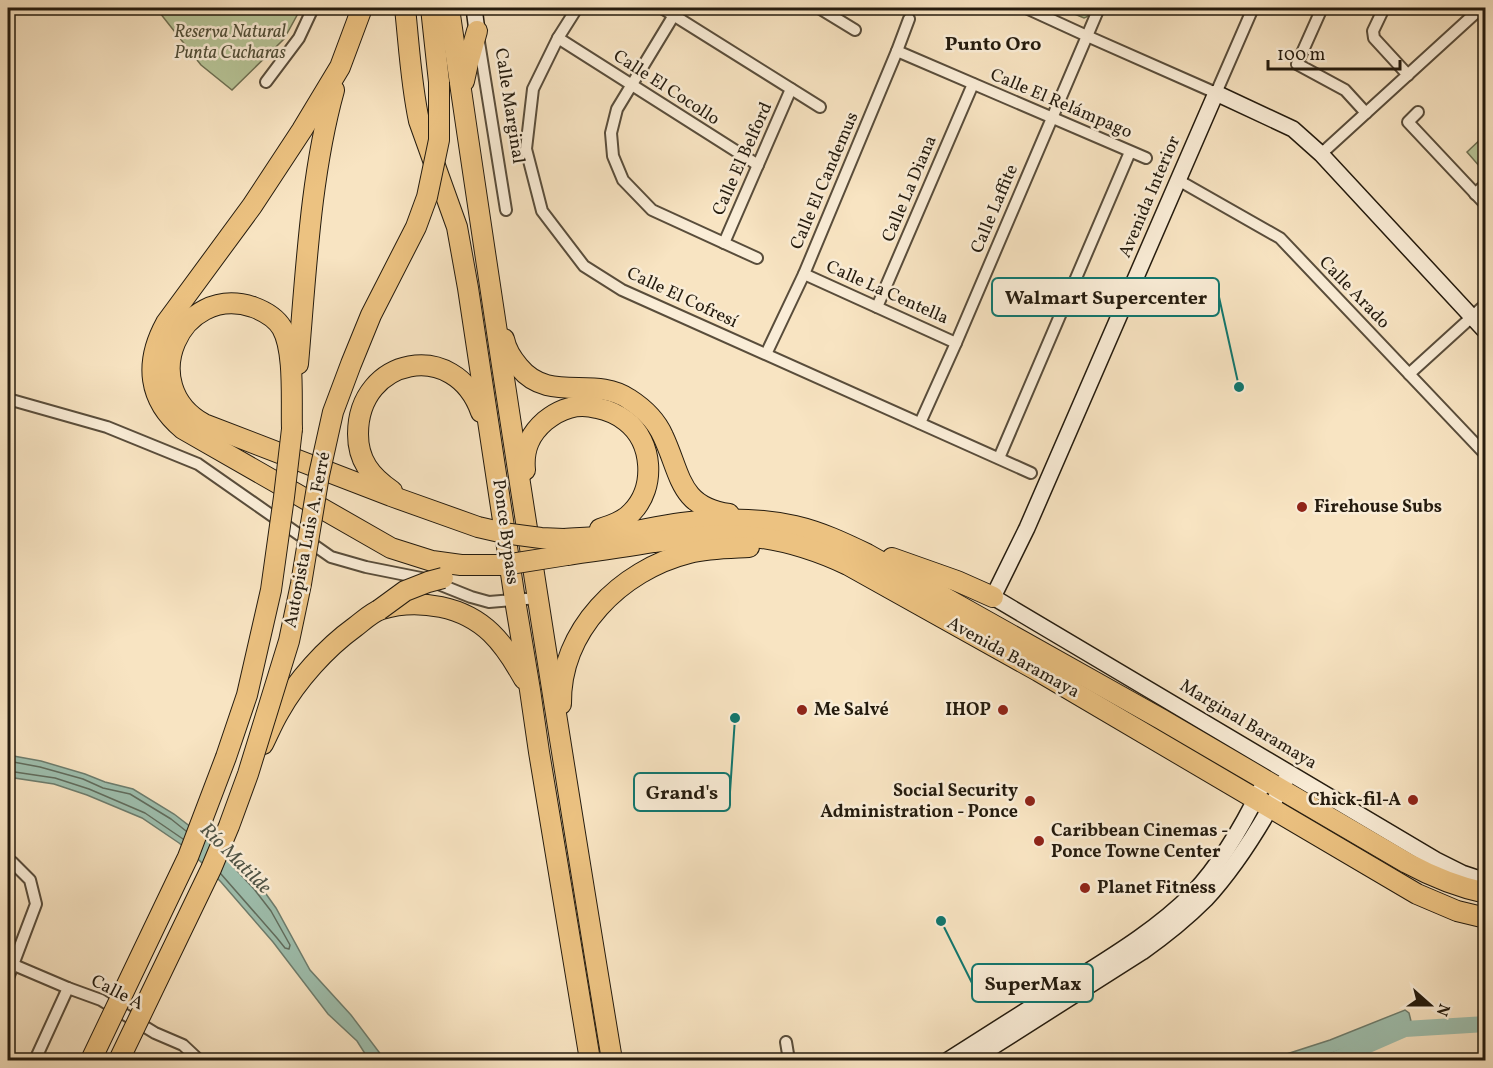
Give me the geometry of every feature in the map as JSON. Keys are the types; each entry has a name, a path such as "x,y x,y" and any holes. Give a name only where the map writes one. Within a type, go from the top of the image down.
{"highway":[{"path":"362,8 340,67 285,157 166,323 158,338 152,360 155,389 166,413 190,434 373,539 404,553 432,561 461,565 504,565"},
{"name":"Ponce Bypass","path":"405,8 419,121 457,227 468,288 539,752 590,1060"},
{"name":"Autopista Luis A. Ferré","path":"119,1060 211,869 248,774 289,641 301,585 319,475 333,412 371,315 416,227 427,197 439,140 439,82 431,8"},
{"path":"449,8 490,286 500,310 501,338 508,352 522,372 544,386 600,388 616,392 642,408 663,435 679,477 689,495 697,503 714,512 762,518 778,524"},
{"path":"462,102 464,78 477,31"},
{"name":"Autopista Luis A. Ferré","path":"91,1060 184,866 247,695 271,590 292,429 316,180 324,131 340,67"},
{"path":"292,429 291,362 287,340 281,327 272,317 247,305 230,303 214,306 187,323 178,336 169,367 180,404 189,414 204,424 412,503"},
{"name":"Ponce Bypass","path":"501,338 523,506 612,1060"},
{"path":"412,503 375,478 361,457 358,445 362,406 367,396 384,377 404,367 416,365 451,373 467,385 477,401 484,427 491,440"},
{"path":"523,506 526,486 524,460 531,437 538,427 565,408 579,406 590,406 615,413 627,421 636,430 646,453 649,468 648,482 644,492 632,512 624,519 612,525 581,532 568,544"},
{"name":"Avenida Baramaya","path":"412,503 478,527 568,544 720,535 758,537 800,545 856,569 1038,671 1417,894 1457,911 1485,918"},
{"name":"Avenida Baramaya","path":"504,565 596,537 685,523 723,520 778,524 810,530 845,543 1161,719 1277,776 1377,846 1425,873 1485,893"},
{"path":"845,543 957,581 993,597"},
{"path":"558,733 562,717 561,694 565,671 573,648 587,622 617,588 651,567 690,553 757,547 775,549 800,545"},
{"path":"248,774 280,710 320,658 344,635 405,591 428,582 504,565"},
{"path":"379,610 401,605 434,606 475,620 489,629 500,641 530,690"}],"street":[{"path":"266,82 299,38 313,8"},
{"name":"Calle Marginal","path":"474,8 506,210"},
{"name":"Calle El Cofresí","path":"577,8 558,38 533,89 526,149 542,211 584,266 622,290 1031,473"},
{"path":"663,8 820,107"},
{"path":"1026,8 1293,129 1322,154 1485,332"},
{"name":"Calle Laffite","path":"920,423 1099,8"},
{"name":"Avenida Interior","path":"993,597 1027,528 1253,8"},
{"path":"1322,8 1297,64 1346,90 1366,113"},
{"path":"1384,8 1373,31 1374,38 1408,75"},
{"path":"1322,154 1481,8"},
{"path":"823,9 855,30"},
{"path":"674,15 617,109 611,133 613,156 623,180 652,210 757,258"},
{"name":"Calle El Candemus","path":"766,354 804,274 909,19"},
{"name":"Calle El Cocollo","path":"558,38 758,165"},
{"name":"Calle El Relámpago","path":"897,51 1146,158"},
{"name":"Calle La Diana","path":"877,307 973,84"},
{"name":"Calle El Belford","path":"724,243 791,89"},
{"path":"1418,112 1408,122 1485,205"},
{"path":"999,459 1130,152"},
{"name":"Calle Arado","path":"1178,180 1280,238 1485,455"},
{"path":"1475,194 1485,184"},
{"name":"Calle La Centella","path":"804,274 956,343"},
{"path":"1409,374 1485,304"},
{"path":"8,399 107,427 198,464 331,557 366,567 426,579 489,602 538,598"},
{"name":"Marginal Baramaya","path":"993,597 1277,776 1436,860 1485,881"},
{"path":"972,1060 1169,933 1207,898 1241,853 1277,776"},
{"path":"948,1060 1126,947 1176,909 1215,867 1243,824 1263,803"},
{"path":"8,861 12,862 30,880 36,904 8,978"},
{"name":"Calle A","path":"14,965 101,1000 155,1033 183,1045 199,1060"},
{"path":"35,1060 68,988"},
{"path":"786,1041 789,1060"}],"green space":[{"name":"Reserva Natural Punta Cucharas","path":"156,8 301,8 284,39 232,90 201,65"},
{"path":"1060,8 1093,8 1084,18"},
{"path":"1485,135 1485,162 1480,167 1467,152"}],"water":[{"name":"Río Matilde","path":"8,755 41,761 133,789 211,838 259,884 276,908 310,970 351,1015 385,1060 369,1060 357,1041 328,1014 273,942 221,882 179,843 142,818 87,795 54,784 8,777"},
{"path":"1405,1010 1409,1013 1411,1021 1314,1060 1268,1060 1330,1040"}],"waterway":[{"name":"Río Matilde","path":"1334,1060 1405,1029 1486,1024"}],"place":[{"name":"Walmart Supercenter","path":"1239,387"},
{"name":"Firehouse Subs","path":"1302,507"},
{"name":"Me Salvé","path":"802,710"},
{"name":"IHOP","path":"1003,710"},
{"name":"Grand's","path":"735,718"},
{"name":"Chick-fil-A","path":"1413,800"},
{"name":"Social Security Administration - Ponce","path":"1030,801"},
{"name":"Caribbean Cinemas - Ponce Towne Center","path":"1039,841"},
{"name":"Planet Fitness","path":"1085,888"},
{"name":"SuperMax","path":"941,921"}],"district":[{"name":"Punto Oro","path":"993,45"}]}
